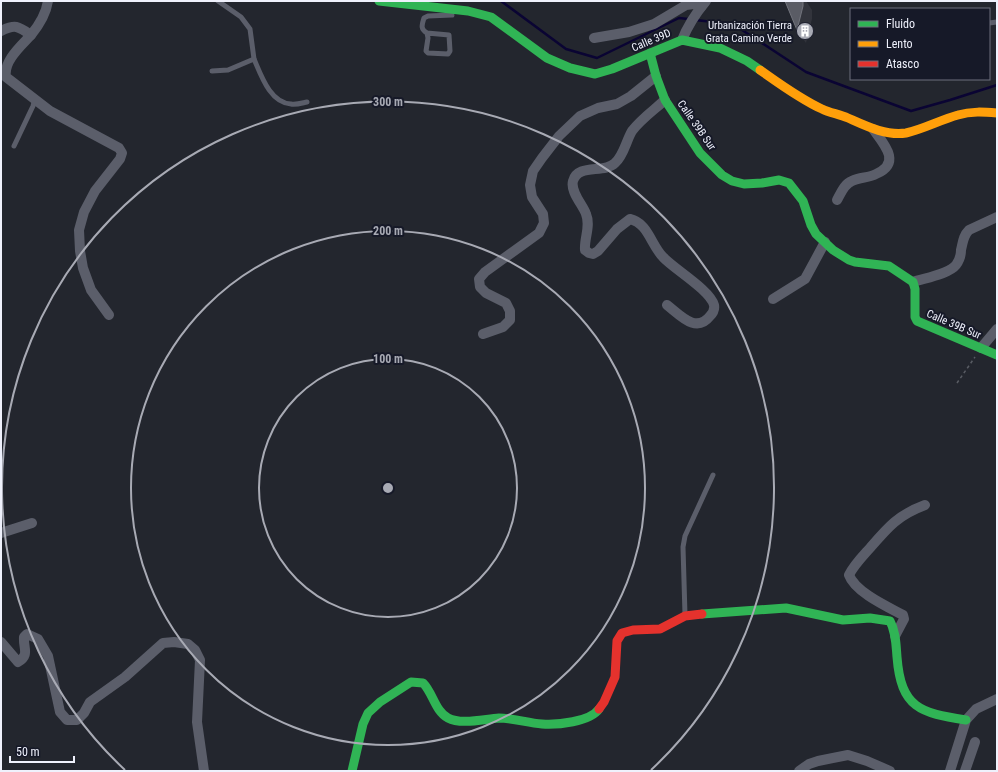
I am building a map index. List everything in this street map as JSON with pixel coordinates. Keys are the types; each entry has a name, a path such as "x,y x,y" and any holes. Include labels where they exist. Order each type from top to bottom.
{"street":[{"path":"48,1 47,9 40,24 16,52 5,71 6,77 50,111 118,148 122,153 120,159 95,191 84,212 79,230 80,251 83,268 91,290 110,315"},
{"name":"Calle 39D","path":"379,1 468,11 491,17 547,58 570,68 596,74 612,69 682,40 699,42 720,48 747,61 818,107 873,129 887,132 904,133 917,130 958,115 973,112 997,114"},
{"path":"594,38 629,32 654,24 686,5 694,4 702,7 687,27 682,40"},
{"path":"1,31 10,26 19,27 31,35"},
{"name":"Calle 39B Sur","path":"650,53 656,76 665,100 700,152 722,175 732,181 744,184 779,180 789,183 803,201 811,225 816,234 825,242 849,260 889,266 913,282 915,289 915,318 917,321 997,355"},
{"path":"483,334 503,327 510,320 510,311 506,303 486,293 480,287 479,279 485,272 539,233 544,223 543,214 532,197 530,185 533,171 558,136 580,116 598,108 617,104 632,96 656,76"},
{"path":"665,100 640,121 631,132 624,150 616,163 607,169 585,170 578,173 573,181 573,188 587,215 589,223 585,250 593,254 598,251 617,229 630,219 637,221 644,228 662,257 686,275 709,296 714,305 714,312 707,320 698,324 690,323 667,305"},
{"path":"837,200 844,187 851,181 876,175 885,169 890,160 888,150 873,129"},
{"path":"913,282 950,270 957,264 963,238 966,233 997,217"},
{"path":"773,299 805,280 825,242"},
{"path":"981,348 997,330"},
{"path":"895,636 904,619 903,614 878,602 854,584 850,575 854,565 892,523 913,510 925,505"},
{"path":"1,533 32,523"},
{"path":"352,771 363,724 368,713 380,702 411,682 423,683 431,693 437,706 446,717 456,721 501,718 542,724 580,721 596,714 604,702 615,677 617,641 622,633 633,630 660,629 685,616 786,608 843,620 870,618 890,621 893,626 895,636 900,679 904,692 909,700 915,707 933,714 966,720"},
{"path":"1,642 18,662 23,659 26,651 24,637 27,634 38,639 48,656 60,712 67,720 77,720 84,713 90,702 125,677 163,643 174,642 188,644 195,650 200,660 197,722 204,771"},
{"path":"950,771 966,720 976,709 997,699"},
{"path":"965,771 975,742"},
{"path":"799,771 809,764 818,761 848,755 890,771"}],"lane":[{"path":"218,1 241,17 250,29 254,59 269,89 276,99 284,103 292,104 307,102"},
{"path":"427,33 428,38 426,51 428,53 448,54 450,51 449,35 427,33 422,31 421,28 424,18 428,16 456,15 468,11"},
{"path":"212,71 228,70 254,59"},
{"path":"14,146 35,100"},
{"path":"685,616 685,536 713,475"}],"path":[{"path":"957,384 981,348"}],"building":[{"path":"785,1 803,1 797,30"}],"waterway":[{"path":"501,1 566,49 597,58 679,18 688,19"},
{"path":"695,20 733,24 806,72 911,111 997,85"}],"traffic: fast":[{"path":"379,1 468,11 491,17 547,58 570,68 595,74 612,69 682,40 720,48 747,61 760,70"},
{"path":"650,53 656,76 665,100 700,153 722,175 732,181 744,184 779,180 789,183 803,201 811,225 816,234 833,250 855,262 889,266 913,282 915,289 915,317 917,321 997,355"},
{"path":"702,614 786,608 843,620 870,618 890,621 895,634 899,674 908,698 925,710 936,714 966,720"},
{"path":"352,771 363,724 368,713 380,702 411,682 423,683 440,711 448,718 459,721 499,718 556,724 581,720 595,713 599,709"}],"traffic: slow":[{"path":"760,70 814,105 828,112 884,132 899,134 906,133 951,117 968,113 997,113"}],"traffic: jam":[{"path":"599,709 604,702 615,677 617,641 622,633 633,630 660,629 685,616 702,614"}],"place":[{"name":"Urbanización Tierra Grata Camino Verde","path":"805,31"}]}
